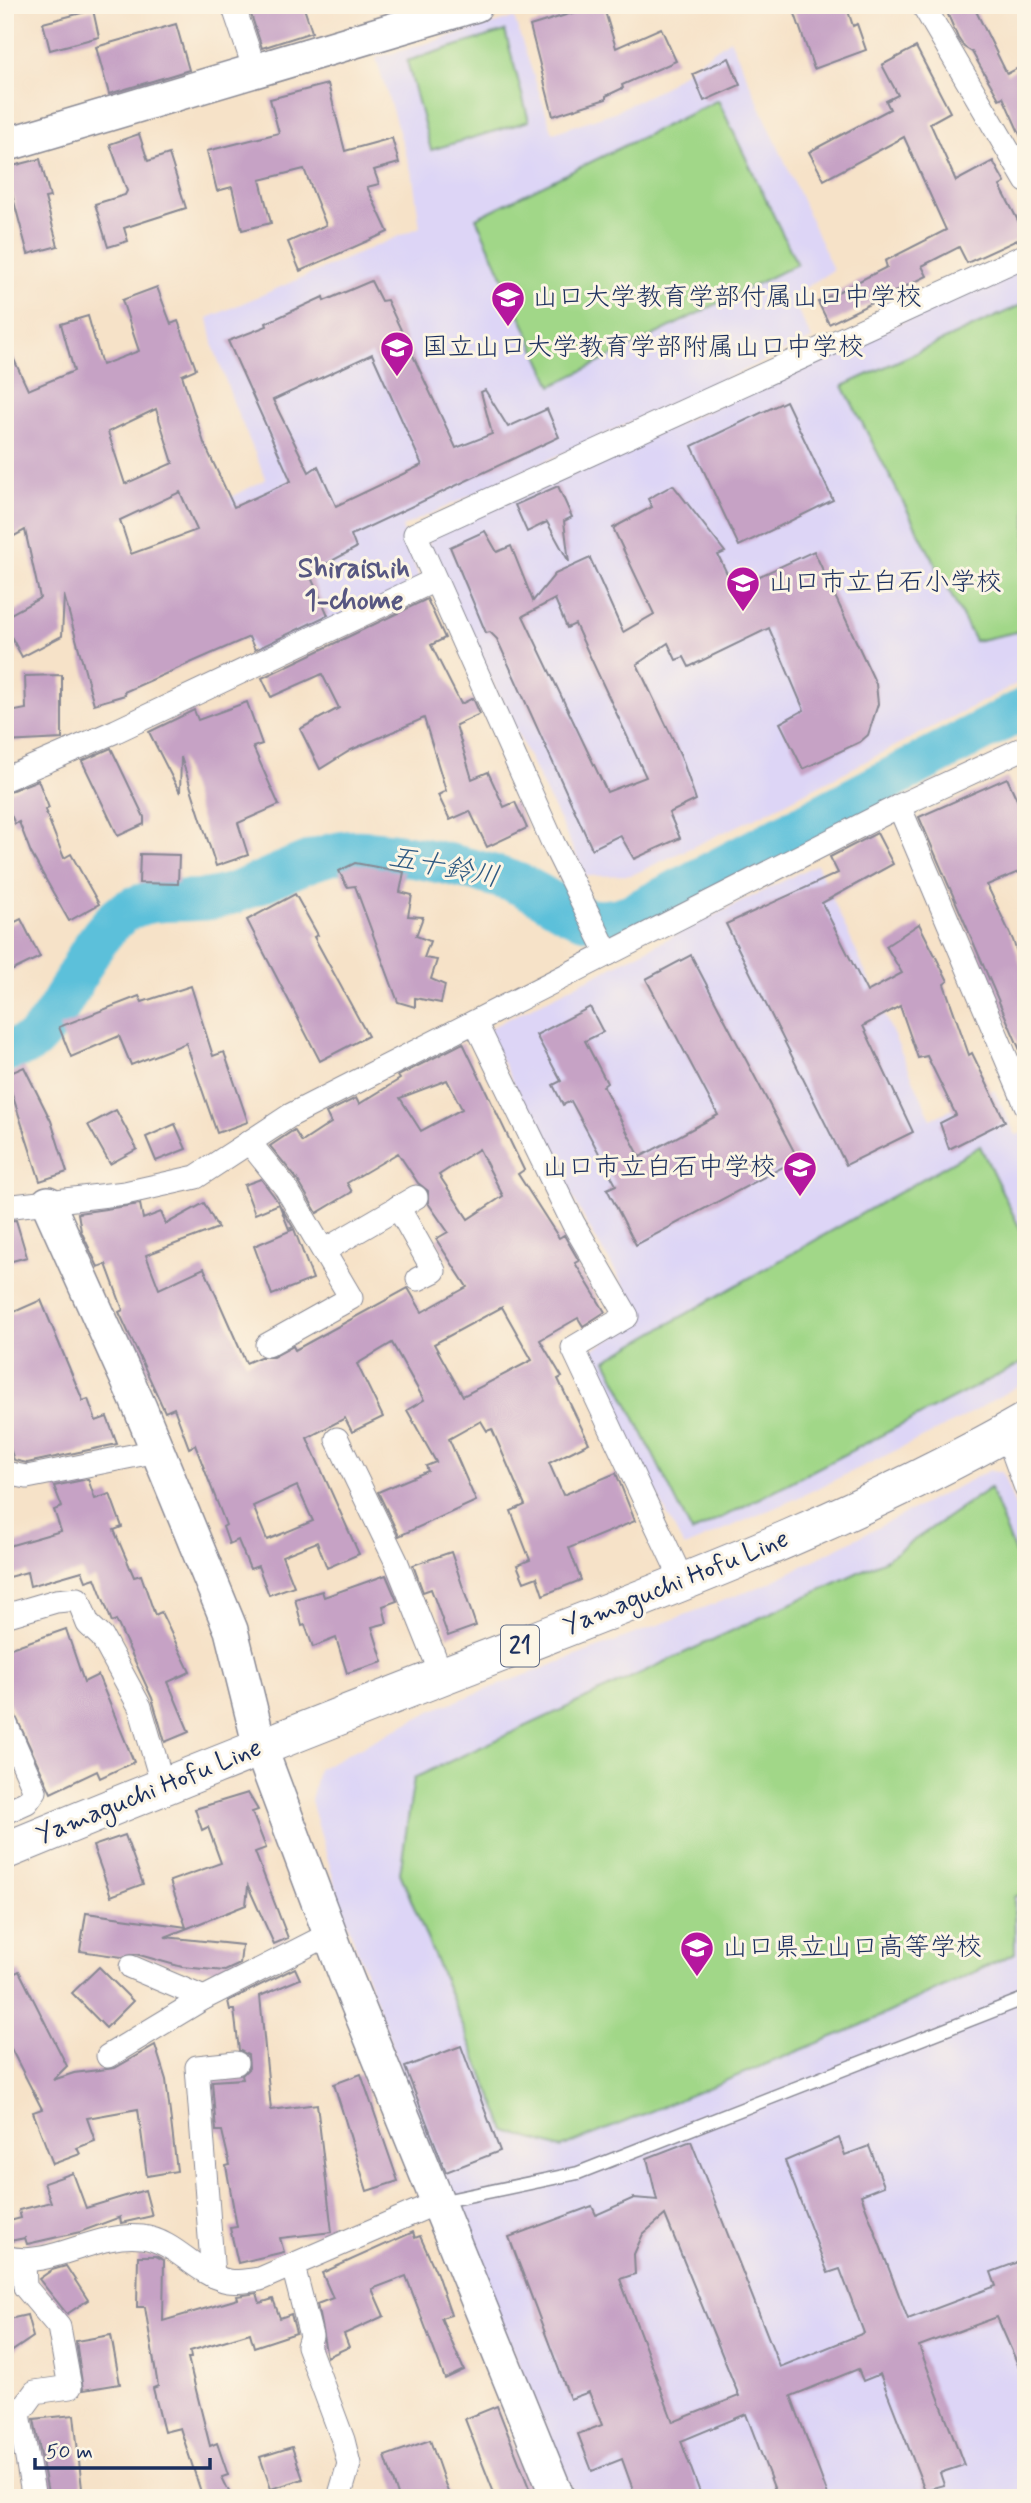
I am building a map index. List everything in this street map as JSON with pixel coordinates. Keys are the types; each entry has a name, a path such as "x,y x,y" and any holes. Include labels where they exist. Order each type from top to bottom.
{"main road":[{"name":"Yamaguchi Hofu Line","path":"5,1851 260,1746 683,1582 863,1504 1016,1427"}],"street":[{"path":"233,5 256,73"},
{"path":"5,145 256,73 476,5"},
{"path":"923,5 1026,181"},
{"path":"605,946 578,896 415,534 1026,255"},
{"path":"5,779 116,731 435,580"},
{"path":"5,1207 125,1193 196,1177 238,1153 249,1142 291,1115 475,1022 605,946 1026,747"},
{"path":"899,806 1026,1105"},
{"path":"475,1022 573,1223 627,1316 573,1348 683,1582"},
{"path":"249,1142 286,1188 351,1298 267,1345"},
{"path":"325,1250 407,1202 434,1271 418,1279"},
{"path":"48,1203 157,1451 231,1630 260,1746 330,1934 436,2203 558,2498"},
{"path":"1016,1427 1026,1488"},
{"path":"337,1439 396,1561 442,1676"},
{"path":"5,1473 27,1477 157,1451"},
{"path":"5,1616 55,1601 78,1599 88,1623 102,1637 140,1707 163,1786"},
{"path":"5,1722 35,1791 27,1802 5,1812"},
{"path":"108,2056 204,1998 330,1934"},
{"path":"131,1967 204,1998"},
{"path":"213,2276 197,2067 236,2063"},
{"path":"34,2498 19,2414 35,2392 70,2387 59,2327 25,2287 15,2260 98,2241 140,2237 163,2242 213,2276 231,2281 260,2279 436,2203"},
{"path":"293,2266 311,2336 308,2346 343,2440 349,2464 339,2498"}],"lane":[{"path":"436,2203 578,2173 1026,1998"}],"shaded area":[{"name":"山口大学教育学部付属山口中学校","path":"514,18 553,133 614,112 661,89 730,39 833,270 791,297 812,339 402,527 420,581 255,658 192,518 266,479 235,407 214,348 208,318 420,227 413,177 376,58"},
{"name":"山口市立白石小学校","path":"1026,266 1026,679 761,815 632,875 586,876 428,547 431,536"},
{"name":"山口市立白石中学校","path":"817,864 931,1119 994,1090 1016,1135 1023,1133 1026,1139 1026,1381 957,1421 795,1499 684,1547 585,1353 645,1321 588,1226 486,1030"},
{"name":"山口県立山口高等学校","path":"990,1470 1002,1472 1026,1535 1026,2498 575,2498 439,2176 341,1905 311,1801 318,1769 435,1709 767,1584"}],"green space":[{"path":"505,31 529,121 431,150 407,61"},
{"path":"718,100 797,264 552,386 476,218"},
{"path":"1023,304 1026,310 1026,630 975,641 843,386"},
{"path":"980,1146 1026,1241 1026,1361 692,1533 606,1360"},
{"path":"990,1488 1026,1582 1026,1892 1014,1897 1015,1953 862,2025 561,2148 506,2131 400,1873 414,1778 885,1560"}],"building":[{"path":"248,5 303,5 312,32 262,48"},
{"path":"580,5 603,5 616,48 661,28 676,61 622,85 623,88 606,96 606,99 553,116 530,26 582,10"},
{"path":"792,5 846,5 853,26 857,24 866,50 814,69"},
{"path":"956,5 973,5 1007,74 1020,67 1026,77 1026,148 1003,97 999,99 972,52 964,47 958,38 946,10"},
{"path":"93,10 99,37 50,50 43,23"},
{"path":"176,24 189,70 109,94 96,47"},
{"path":"916,47 950,112 930,123 956,181 993,161 1005,183 1000,186 1026,236 967,263 959,247 922,266 927,276 829,324 818,302 887,267 885,261 946,230 904,137 824,180 809,152 890,109 886,101 898,95 882,65"},
{"path":"729,58 740,85 704,101 693,74"},
{"path":"328,84 345,151 392,138 399,163 374,170 379,184 367,187 388,232 300,271 288,242 326,225 304,169 260,180 271,223 242,230 232,187 217,191 207,151 279,133 270,99"},
{"path":"139,134 148,161 169,154 186,208 124,228 128,241 108,247 95,204 125,195 127,191 110,144"},
{"path":"40,159 50,197 45,198 58,246 28,254 5,168"},
{"path":"371,281 381,301 387,300 456,448 492,434 481,392 485,390 508,427 547,409 559,437 351,535 356,548 309,573 328,615 255,650 249,637 124,692 125,695 94,704 64,595 62,636 22,657 5,625 5,617 40,598 25,530 5,541 5,340 28,390 74,371 61,324 88,316 102,365 139,351 122,300 157,287 171,324 178,321 196,369 182,375 204,443 234,507 291,481 228,341 267,326 266,323 323,297 324,301","holes":["372,354 422,465 336,506 318,466 309,472 273,400","156,409 173,463 125,484 108,432","180,492 197,530 131,554 120,520"]},
{"path":"786,401 833,500 739,546 692,446"},
{"path":"673,485 725,552 718,555 734,588 814,551 876,684 878,704 868,735 860,742 803,769 780,723 804,710 769,628 689,667 684,657 676,660 668,643 637,664 681,756 696,800 669,813 680,838 634,859 620,835 592,849 497,639 490,632 486,633 450,547 485,531 497,552 511,546 533,601 555,574 590,558 623,632 654,614 613,528 652,507 648,499","holes":["555,599 567,628 575,624 646,777 607,792 523,616"]},
{"path":"558,486 572,517 564,521 569,562 547,522 527,532 515,505"},
{"path":"427,599 445,638 431,645 461,704 473,698 480,714 456,725 472,779 488,772 504,807 515,802 527,828 487,847 470,811 450,820 438,795 446,791 424,718 351,750 320,769 300,729 339,708 322,674 271,697 262,678"},
{"path":"62,675 62,739 5,742 5,713 26,709 25,676"},
{"path":"247,702 262,744 253,747 279,805 238,823 248,855 216,866 181,757 180,793 149,732 194,710 198,720"},
{"path":"111,748 144,817 144,824 118,836 82,761"},
{"path":"1007,778 1026,819 1026,869 987,885 1013,940 1026,981 1026,1064 919,817"},
{"path":"38,780 49,808 45,810 64,858 71,854 99,904 69,921 31,853 19,822 15,824 5,802 5,793"},
{"path":"877,833 893,864 822,903 867,992 902,973 886,946 919,924 948,981 944,984 969,1055 972,1053 1005,1121 949,1149 940,1123 956,1115 927,1056 918,1058 900,1006 863,1026 913,1132 846,1165 726,924 838,873 830,857"},
{"path":"140,854 179,855 178,884 139,883"},
{"path":"355,863 404,872 400,892 412,895 408,916 423,917 416,936 430,941 424,958 437,960 431,979 445,985 441,1003 415,998 415,1007 398,1002 355,886 347,887 339,871"},
{"path":"295,894 318,935 314,937 368,1036 320,1061 247,920"},
{"path":"21,919 40,957 5,974 5,927"},
{"path":"691,955 798,1159 636,1245 607,1189 616,1185 571,1101 563,1105 553,1085 561,1081 536,1035 590,1007 603,1032 585,1041 607,1083 603,1086 640,1157 718,1115 646,979"},
{"path":"191,986 213,1056 224,1052 248,1122 217,1133 186,1043 131,1065 119,1036 71,1057 59,1027 139,996 142,1002"},
{"path":"463,1043 524,1170 518,1174 559,1238 564,1235 579,1261 575,1263 605,1312 583,1326 578,1318 540,1340 562,1377 558,1379 589,1443 549,1463 563,1495 616,1473 635,1521 569,1548 581,1580 543,1595 537,1577 524,1582 517,1565 530,1560 511,1511 525,1505 492,1429 487,1431 481,1421 449,1439 476,1501 399,1536 378,1492 428,1471 426,1466 436,1462 407,1410 424,1400 392,1343 357,1364 383,1417 352,1432 345,1418 307,1438 359,1554 327,1568 317,1542 282,1556 294,1586 269,1595 258,1566 250,1569 238,1540 229,1544 223,1527 226,1525 195,1445 189,1448 174,1408 165,1412 119,1312 123,1310 106,1264 98,1267 81,1231 78,1213 140,1204 143,1219 161,1212 166,1224 204,1203 218,1228 146,1255 159,1289 204,1268 246,1363 260,1357 273,1357 293,1346 295,1350 408,1288 422,1312 467,1287 436,1239 448,1232 428,1203 428,1191 418,1183 398,1153 347,1183 352,1192 317,1213 297,1179 270,1146 294,1130 302,1142 331,1123 326,1113 356,1098 359,1104 400,1079 398,1076","holes":["447,1080 462,1109 421,1131 400,1098","479,1149 503,1196 468,1219 439,1175","502,1307 532,1360 463,1396 434,1344","297,1486 313,1521 267,1540 253,1506"]},
{"path":"24,1067 51,1121 67,1172 40,1181 6,1075"},
{"path":"116,1110 137,1149 110,1164 88,1125"},
{"path":"175,1124 186,1149 156,1161 146,1137"},
{"path":"261,1179 279,1204 255,1214 244,1185"},
{"path":"279,1204 293,1227 289,1229"},
{"path":"16,1220 27,1257 5,1263 5,1221"},
{"path":"294,1229 313,1279 272,1295 254,1246"},
{"path":"41,1300 83,1401 88,1399 96,1421 107,1417 117,1444 27,1463 14,1460 5,1433 5,1316"},
{"path":"88,1479 95,1499 110,1494 122,1527 114,1530 134,1577 141,1575 155,1615 161,1612 190,1672 168,1682 189,1732 165,1742 152,1698 116,1620 112,1622 95,1578 86,1581 82,1571 30,1586 27,1572 5,1578 5,1547 61,1531 54,1510 62,1507 54,1486"},
{"path":"451,1552 476,1626 448,1636 431,1589 423,1592 413,1565"},
{"path":"386,1575 397,1601 383,1606 387,1623 372,1627 383,1662 347,1673 336,1638 313,1647 305,1625 302,1626 295,1599 322,1591 324,1597"},
{"path":"66,1629 84,1682 98,1675 134,1762 100,1778 97,1771 51,1793 5,1693 5,1650"},
{"path":"248,1793 258,1810 252,1812 266,1848 255,1852 288,1938 274,1944 248,1886 246,1905 165,1937 242,1945 240,1964 225,1971 182,1967 136,1954 122,1957 80,1951 86,1913 186,1927 170,1881 221,1863 208,1827 202,1830 195,1809"},
{"path":"125,1835 143,1884 111,1896 93,1846"},
{"path":"99,1967 133,2001 106,2028 72,1993"},
{"path":"295,1968 300,1979 260,1996 271,2110 317,2104 332,2232 280,2238 284,2252 238,2263 230,2228 237,2227 226,2166 230,2165 222,2131 216,2131 212,2081 243,2079 242,2075 249,2068 248,2055 239,2050 234,2010 230,2010 228,2001"},
{"path":"19,1971 67,2066 53,2080 74,2073 115,2068 155,2045 166,2080 177,2171 147,2176 138,2109 87,2118 95,2141 77,2148 80,2154 53,2164 33,2112 42,2109 5,2037 5,1978"},
{"path":"461,2046 500,2151 446,2172 405,2067"},
{"path":"361,2074 398,2181 367,2191 334,2084"},
{"path":"839,2138 845,2155 869,2146 884,2186 861,2195 908,2319 996,2286 991,2272 1026,2259 1026,2383 997,2317 919,2346 964,2465 940,2473 944,2485 925,2490 880,2374 863,2381 858,2369 791,2396 829,2498 778,2498 746,2414 681,2441 702,2498 636,2498 622,2459 592,2471 578,2434 602,2425 589,2392 570,2399 509,2237 592,2206 596,2215 634,2198 657,2200 647,2158 691,2141 780,2367 864,2333 840,2269 828,2273 785,2161","holes":["665,2215 739,2396 673,2422 620,2279 635,2274 634,2254 643,2234"]},
{"path":"73,2173 86,2208 145,2190 152,2216 121,2223 120,2217 80,2232 27,2244 25,2238 10,2241 6,2222 21,2218 19,2210 51,2202 44,2183"},
{"path":"413,2232 415,2238 420,2236 437,2274 451,2315 441,2318 464,2370 445,2379 406,2276 372,2289 384,2316 344,2334 349,2347 327,2357 317,2304 333,2298 322,2273"},
{"path":"138,2256 156,2256 164,2260 163,2321 238,2299 237,2296 257,2293 260,2303 273,2299 280,2318 291,2314 296,2333 254,2347 250,2333 190,2351 191,2358 188,2358 210,2446 217,2443 228,2475 222,2477 232,2498 203,2498 180,2428 164,2432 153,2388 158,2386 145,2307 137,2307"},
{"path":"66,2266 88,2300 67,2314 39,2279 52,2270"},
{"path":"27,2315 33,2337 5,2356 5,2320"},
{"path":"111,2335 120,2384 83,2390 76,2341"},
{"path":"497,2406 533,2498 496,2498 465,2419"},
{"path":"74,2415 83,2498 49,2498 34,2419"},
{"path":"430,2440 450,2498 399,2498 385,2456"},
{"path":"292,2447 303,2479 271,2489 260,2457"}],"waterway":[{"name":"五十鈴川","path":"5,1051 34,1040 58,1010 96,942 122,914 142,904 210,899 228,895 314,859 350,851 366,851 431,860 495,876 528,888 568,912 596,920 613,919 632,914 1026,708"}],"place":[{"name":"山口大学教育学部付属山口中学校","path":"508,328"},
{"name":"国立山口大学教育学部附属山口中学校","path":"397,378"},
{"name":"山口市立白石小学校","path":"743,613"},
{"name":"山口市立白石中学校","path":"800,1198"},
{"name":"山口県立山口高等学校","path":"697,1978"}],"district":[{"name":"Shiraishih 1-chome","path":"354,585"}]}
